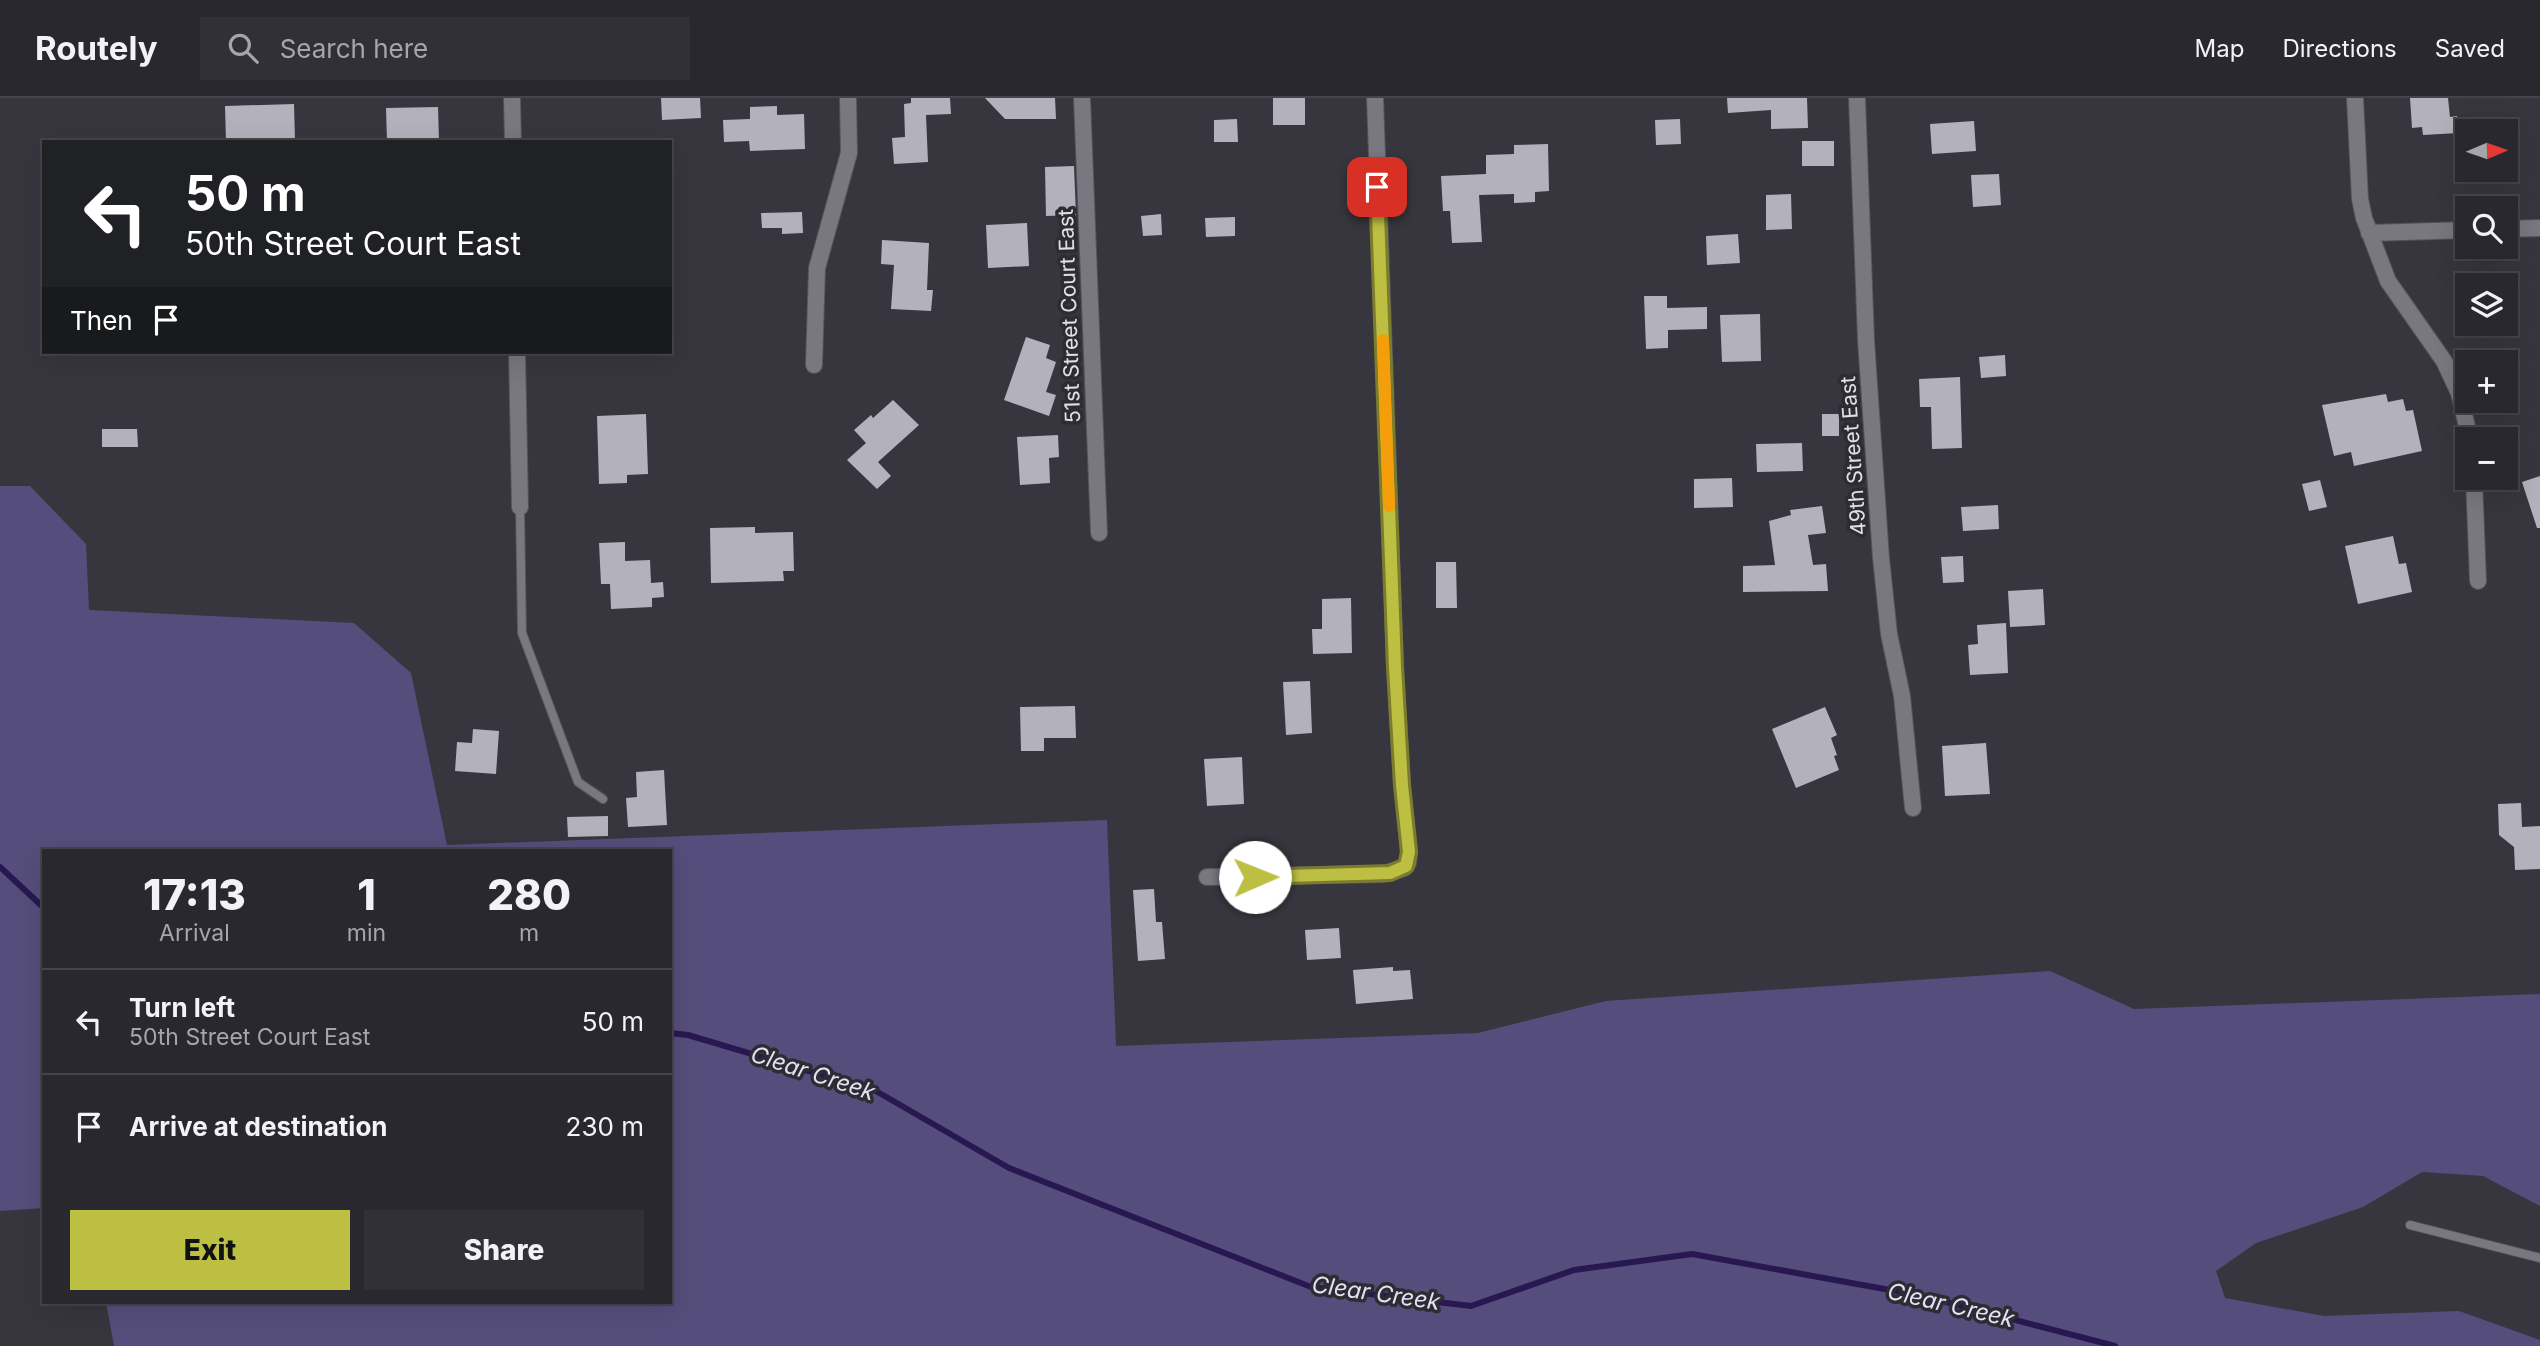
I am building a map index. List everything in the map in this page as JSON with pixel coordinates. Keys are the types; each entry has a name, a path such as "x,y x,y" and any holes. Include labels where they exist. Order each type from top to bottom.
{"street":[{"path":"512,98 513,140"},
{"path":"814,366 817,268 849,153 848,98"},
{"name":"51st Street Court East","path":"1082,98 1099,533"},
{"path":"1207,877 1383,874 1401,870 1409,860 1395,667 1375,98"},
{"name":"49th Street East","path":"1857,98 1866,340 1881,558 1888,634 1902,696 1913,808"},
{"path":"2355,98 2360,199 2370,233 2388,281 2444,361 2465,412 2468,427"},
{"path":"2518,229 2540,228"},
{"path":"2370,233 2455,230"},
{"path":"517,354 520,507"},
{"path":"2474,490 2478,581"}],"lane":[{"path":"520,507 522,633 578,782 603,799"},
{"path":"2410,1226 2540,1258"}],"shaded area":[{"path":"0,486 30,486 86,544 89,610 354,623 411,673 447,845 1107,820 1116,1046 1478,1033 1606,1001 2050,971 2134,1009 2540,994 2540,1206 2483,1176 2422,1172 2363,1207 2256,1243 2216,1271 2225,1298 2324,1316 2459,1311 2540,1340 2540,1346 114,1346 106,1304 672,1304 672,849 42,849 42,1208 0,1211"}],"building":[{"path":"661,98 700,98 701,118 662,120"},
{"path":"911,98 950,98 951,114 926,115 928,162 894,164 892,138 905,137 904,104 911,103"},
{"path":"985,98 1055,98 1056,119 1005,119"},
{"path":"1273,98 1305,98 1305,125 1273,125"},
{"path":"1727,98 1807,98 1808,128 1771,129 1771,110 1728,113"},
{"path":"2410,98 2448,98 2450,117 2457,116 2455,133 2423,135 2422,127 2412,128"},
{"path":"294,104 295,140 226,140 225,106"},
{"path":"777,106 777,115 804,114 805,149 750,151 749,141 724,142 723,120 750,119 750,107"},
{"path":"438,107 439,140 387,140 386,108"},
{"path":"1237,119 1238,142 1214,142 1214,120"},
{"path":"1680,119 1681,144 1656,145 1655,120"},
{"path":"1974,121 1976,151 1932,154 1930,124"},
{"path":"1802,141 1834,141 1834,166 1802,166"},
{"path":"1548,144 1549,191 1535,192 1535,202 1514,203 1514,194 1479,195 1482,242 1452,243 1450,211 1443,211 1441,176 1486,174 1486,155 1514,154 1514,145"},
{"path":"1074,166 1076,215 1046,216 1045,167"},
{"path":"1999,174 2001,205 1973,207 1971,175"},
{"path":"1791,194 1792,229 1766,230 1766,195"},
{"path":"802,212 803,233 782,234 782,228 762,228 761,213"},
{"path":"1161,214 1162,235 1143,236 1141,216"},
{"path":"1235,217 1235,236 1206,237 1205,218"},
{"path":"1027,223 1029,266 988,268 986,225"},
{"path":"1738,234 1740,263 1707,265 1706,236"},
{"path":"882,240 929,243 927,290 933,290 931,311 891,309 894,265 881,264"},
{"path":"1644,296 1667,296 1667,308 1707,307 1707,329 1668,330 1668,348 1646,349"},
{"path":"1760,314 1761,361 1722,362 1720,315"},
{"path":"1026,337 1050,345 1046,358 1056,362 1046,392 1056,395 1049,416 1004,400"},
{"path":"2005,355 2006,376 1981,378 1979,357"},
{"path":"1960,377 1962,448 1932,449 1931,407 1920,407 1919,379"},
{"path":"2386,394 2388,402 2403,399 2406,411 2413,410 2422,451 2354,466 2351,452 2334,456 2322,405"},
{"path":"893,400 919,425 878,462 891,476 877,489 847,460 866,443 854,430"},
{"path":"646,414 648,474 627,475 627,483 599,484 597,416"},
{"path":"1822,414 1839,414 1839,436 1822,436"},
{"path":"102,429 137,429 138,447 102,447"},
{"path":"1058,435 1059,457 1049,458 1050,483 1020,485 1017,437"},
{"path":"1802,443 1803,471 1757,472 1756,444"},
{"path":"2540,476 2540,528 2537,528 2522,482"},
{"path":"1732,478 1733,507 1694,508 1694,479"},
{"path":"2320,480 2327,507 2309,511 2302,484"},
{"path":"1998,505 1999,529 1963,531 1961,507"},
{"path":"1822,506 1826,533 1808,535 1813,565 1826,564 1828,591 1743,592 1743,566 1775,565 1769,521 1791,515 1790,510"},
{"path":"755,527 755,533 793,532 794,571 783,571 784,581 711,583 710,528"},
{"path":"2393,536 2399,564 2406,563 2412,592 2358,604 2345,546"},
{"path":"625,542 625,561 650,560 651,583 663,582 664,597 652,598 652,607 611,609 610,584 601,584 599,543"},
{"path":"1963,556 1964,582 1943,583 1941,557"},
{"path":"1436,562 1456,562 1457,608 1436,608"},
{"path":"2043,589 2045,625 2010,627 2008,591"},
{"path":"1351,598 1352,653 1313,654 1312,629 1322,629 1322,599"},
{"path":"2006,623 2008,673 1970,675 1968,645 1978,644 1977,625"},
{"path":"1310,681 1312,733 1286,735 1283,682"},
{"path":"1075,706 1076,738 1044,738 1044,751 1021,751 1020,707"},
{"path":"1825,707 1837,735 1831,738 1839,770 1796,788 1772,729"},
{"path":"473,729 499,731 496,774 455,771 457,742 472,743"},
{"path":"1986,743 1990,794 1945,796 1942,746"},
{"path":"1242,757 1244,804 1207,806 1204,759"},
{"path":"664,770 667,825 628,827 626,798 637,797 636,772"},
{"path":"2521,803 2522,827 2540,826 2540,869 2515,870 2514,847 2499,835 2498,804"},
{"path":"608,816 608,836 568,837 567,817"},
{"path":"1154,889 1156,922 1162,922 1165,959 1138,961 1133,890"},
{"path":"1339,928 1341,958 1307,960 1305,930"},
{"path":"1393,967 1393,971 1410,970 1413,999 1356,1004 1353,970"}],"waterway":[{"name":"Clear Creek","path":"0,867 42,906"},
{"name":"Clear Creek","path":"672,1033 688,1035 876,1091 1009,1168 1311,1287 1471,1306 1574,1270 1692,1254 1923,1296 2115,1346"}],"slow traffic":[{"path":"1383,340 1389,506"}],"route":[{"path":"1255,877 1390,873 1404,868 1409,860 1395,667 1377,187"}]}
